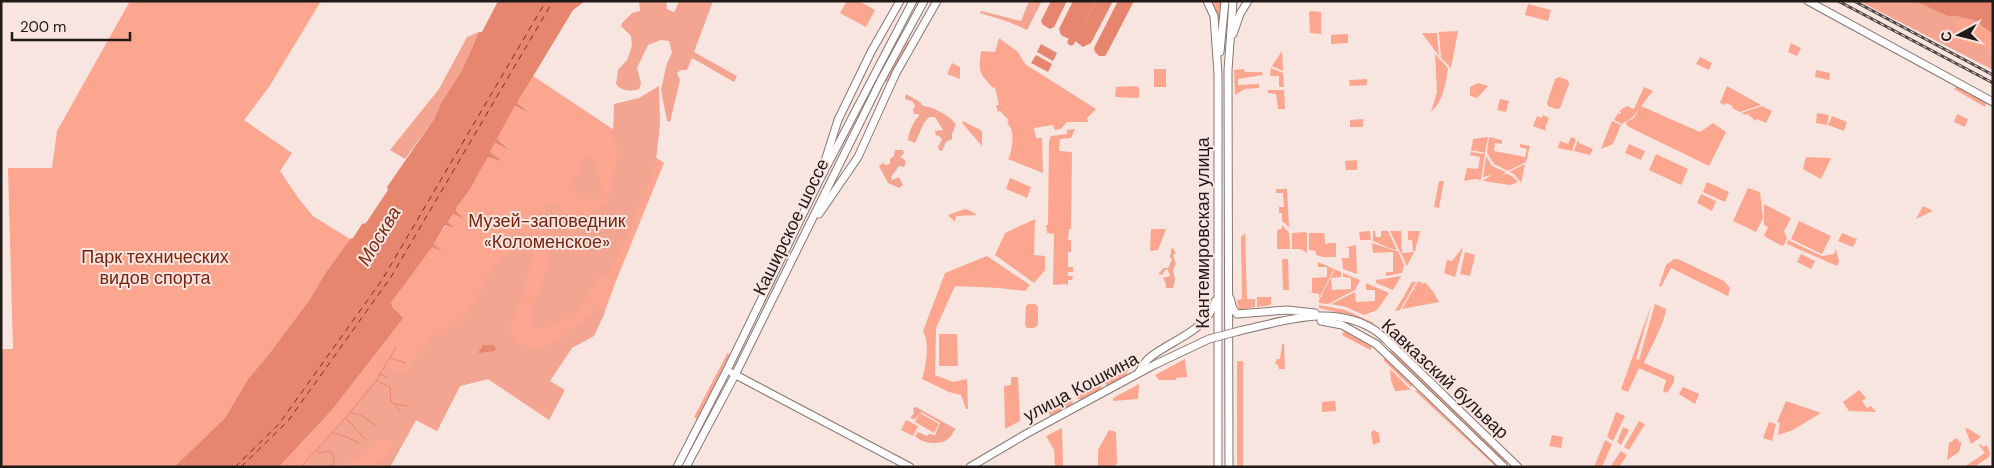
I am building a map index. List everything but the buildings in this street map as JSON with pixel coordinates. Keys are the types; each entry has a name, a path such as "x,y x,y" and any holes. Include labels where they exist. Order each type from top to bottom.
{"main road":[{"path":"819,181 838,120 871,52 900,1"},
{"name":"Каширское шоссе","path":"677,467 727,370 819,181 913,1"},
{"name":"Каширское шоссе","path":"686,467 735,374 880,82 924,1"},
{"path":"807,230 849,171 861,150 896,73 937,1"},
{"name":"Кантемировская улица","path":"1207,1 1214,22 1218,74 1218,467"},
{"path":"1218,74 1225,1"},
{"path":"1228,53 1233,1"},
{"path":"1228,53 1237,20 1248,1"},
{"path":"1808,1 1993,102"},
{"name":"Кантемировская улица","path":"1228,53 1228,467"},
{"path":"1227,278 1233,309 1238,314 1292,310 1327,316"},
{"path":"1137,374 1147,360 1193,330 1208,316 1214,305 1217,291"},
{"name":"Кавказский бульвар","path":"1239,331 1304,317 1327,316 1346,319 1375,331 1518,467"},
{"name":"Кавказский бульвар","path":"1288,320 1327,321 1348,328 1370,339 1504,467"},
{"name":"улица Кошкина","path":"970,467 1026,434 1178,352 1208,339 1239,331"},
{"path":"727,370 910,467"}],"green space":[{"name":"Парк технических видов спорта","path":"130,1 321,1 269,87 244,120 292,153 280,171 313,216 350,239 324,275 310,299 248,379 225,418 174,467 1,467 1,349 13,349 8,168 52,168 57,131"},
{"path":"847,1 859,1 875,10 866,27 840,13"},
{"path":"1210,1 1222,1 1218,32"},
{"path":"1870,1 1993,1 1993,67"},
{"path":"1528,4 1551,10 1548,21 1525,15"},
{"path":"1310,11 1321,12 1321,34 1310,33"},
{"path":"1458,31 1451,68 1441,58 1439,32"},
{"path":"1422,33 1437,33 1439,56 1424,36"},
{"path":"1348,34 1348,43 1331,44 1331,35"},
{"path":"999,38 1018,52 1025,64 1096,109 1087,118 1088,122 1067,122 1061,129 1055,130 1053,125 1034,128 1036,138 1042,138 1043,173 1008,159 1011,153 1012,140 1012,132 1007,122 1009,120 1000,111 998,112 996,105 999,105 995,87 993,88 985,79 980,68 981,51 995,52"},
{"path":"907,42 912,43 889,81 885,82"},
{"path":"1791,43 1801,48 1797,56 1788,52"},
{"path":"1282,51 1283,71 1272,66"},
{"path":"1435,54 1448,68 1441,98 1431,112 1437,92"},
{"path":"1700,57 1712,63 1709,70 1696,64"},
{"path":"952,63 960,67 960,79 947,74"},
{"path":"1271,68 1283,73 1284,87 1279,87 1279,76 1270,76"},
{"path":"1154,69 1166,69 1166,87 1154,87"},
{"path":"1244,69 1245,72 1262,72 1263,75 1238,79 1238,85 1259,84 1259,88 1245,89 1235,95 1234,70"},
{"path":"1816,70 1830,73 1829,80 1815,77"},
{"name":"Музей-заповедник «Коломенское»","path":"533,76 664,163 602,319 511,394 488,379 460,386 437,431 416,420 390,467 279,467 332,410 402,320 403,317 393,308 391,303 432,246 443,252 434,244 446,225 455,228 448,222 453,214 465,219 456,211 456,208 469,191 488,157 501,160 490,152 495,143 509,148 497,139 515,106 530,111 517,103"},
{"path":"1559,77 1568,80 1569,84 1560,108 1556,109 1548,106 1547,103 1555,79"},
{"path":"1367,79 1367,85 1350,86 1349,80"},
{"path":"1478,83 1488,86 1477,98 1470,96 1470,87"},
{"path":"1137,86 1139,88 1139,97 1137,98 1115,97 1116,87"},
{"path":"1727,86 1761,105 1740,112 1732,108 1733,106 1720,103"},
{"path":"1957,86 1986,103 1985,107 1954,89"},
{"path":"1644,87 1653,91 1641,106 1700,132 1713,123 1726,132 1709,166 1627,126 1626,122 1634,118 1639,108 1633,117 1622,124 1614,120 1618,113 1620,114 1621,112 1619,111 1627,106 1634,109"},
{"path":"1268,90 1284,90 1285,109 1278,109 1276,94 1268,93"},
{"path":"1500,99 1509,101 1506,112 1497,110"},
{"path":"1762,106 1772,111 1766,123 1757,119 1756,121 1747,114 1741,113"},
{"path":"1817,113 1829,115 1827,125 1816,123"},
{"path":"1957,114 1968,119 1965,127 1954,122"},
{"path":"1543,115 1549,118 1545,128 1546,131 1533,126 1537,116 1542,118"},
{"path":"1832,116 1847,122 1844,131 1828,125"},
{"path":"1363,119 1363,127 1350,127 1350,120"},
{"path":"963,121 982,131 982,146 962,123"},
{"path":"1612,121 1621,125 1613,144 1601,149"},
{"path":"1075,129 1071,138 1060,139 1059,151 1072,152 1071,229 1069,229 1068,240 1071,240 1071,252 1068,252 1068,267 1073,267 1073,272 1068,272 1068,276 1073,276 1072,280 1068,280 1068,287 1067,284 1053,285 1054,234 1047,233 1046,225 1048,225 1049,141 1051,136 1067,134 1067,130"},
{"path":"1488,137 1485,153 1476,151 1476,149 1471,151 1473,139"},
{"path":"1489,137 1502,140 1502,144 1495,143 1494,151 1525,157 1527,149 1520,147 1520,144 1530,146 1526,162 1508,171 1494,164 1487,153"},
{"path":"1571,137 1576,139 1572,151 1558,148 1560,141 1568,144"},
{"path":"1578,140 1579,143 1593,149 1590,155 1574,151"},
{"path":"1629,144 1645,151 1641,160 1625,153"},
{"path":"1471,152 1485,154 1481,180 1464,181 1467,168 1478,169 1480,157 1470,155"},
{"path":"1656,154 1688,169 1681,185 1649,170"},
{"path":"1486,156 1492,166 1506,172 1503,174 1510,175 1518,182 1510,185 1483,181 1491,175 1483,177"},
{"path":"1806,157 1831,158 1821,179 1803,169"},
{"path":"1357,160 1357,170 1346,170 1345,161"},
{"path":"1525,164 1521,183 1514,174 1509,172"},
{"path":"1010,178 1031,187 1027,198 1006,189"},
{"path":"1439,181 1444,181 1439,208 1434,207"},
{"path":"1707,182 1729,192 1725,202 1703,192"},
{"path":"1748,188 1760,192 1763,218 1756,232 1733,221"},
{"path":"1276,189 1287,189 1289,227 1282,221 1282,213 1279,213 1279,207 1284,207 1283,193 1276,193"},
{"path":"1701,194 1716,201 1712,211 1697,203"},
{"path":"1764,204 1791,218 1784,231 1787,239 1782,246 1764,236 1768,227 1764,225"},
{"path":"1923,206 1933,211 1916,219"},
{"path":"965,209 977,215 956,216 955,222 948,215"},
{"path":"1035,219 1034,255 1045,256 1045,270 1034,283 995,255 1005,233"},
{"path":"1799,221 1831,236 1822,254 1791,239"},
{"path":"1282,225 1289,233 1290,249 1277,249 1277,230 1282,229"},
{"path":"1151,229 1166,229 1158,250 1150,251"},
{"path":"1370,231 1371,240 1360,240 1359,232"},
{"path":"1373,231 1375,231 1376,237 1381,237 1381,231 1388,231 1397,250 1373,241"},
{"path":"1390,231 1401,231 1402,253 1414,252 1407,266"},
{"path":"1408,231 1420,231 1415,251 1413,251 1412,240 1408,240"},
{"path":"1245,233 1247,299 1255,299 1255,307 1239,310 1237,300 1242,299 1241,237"},
{"path":"1292,233 1307,233 1307,253 1301,249 1292,249"},
{"path":"1309,233 1324,233 1327,245 1328,243 1336,243 1336,257 1323,257 1316,255 1316,251 1309,250"},
{"path":"1842,233 1857,239 1853,247 1838,241"},
{"path":"1788,240 1822,256 1834,254 1836,249 1839,262 1837,266 1787,244"},
{"path":"1372,243 1398,251 1404,265 1402,273 1386,276 1386,272 1393,272 1393,252 1373,253"},
{"path":"1356,245 1357,274 1343,269 1342,258 1349,258 1349,248 1344,248"},
{"path":"1463,247 1455,277 1444,273 1447,260 1452,261"},
{"path":"1465,252 1475,255 1470,276 1460,274"},
{"path":"1801,254 1815,261 1811,269 1797,262"},
{"path":"987,256 1030,285 1025,291 955,286 936,328 935,375 953,382 967,379 968,409 966,409 961,395 949,392 922,379 927,348 923,331 945,273"},
{"path":"1282,259 1288,259 1289,290 1283,290"},
{"path":"1674,259 1678,259 1724,281 1730,288 1728,296 1671,268 1661,287 1659,286 1666,265"},
{"path":"1318,262 1334,269 1319,298 1319,294 1308,292 1312,292 1312,278 1327,277 1327,267 1318,267"},
{"path":"1335,269 1341,272 1341,277 1331,278 1332,290 1351,289 1351,278 1343,277 1343,273 1360,280 1355,290 1328,304 1319,303 1319,300"},
{"path":"1401,276 1393,290 1376,283 1376,280"},
{"path":"1418,281 1424,284 1425,282 1439,302 1402,309 1413,290 1415,290 1414,288"},
{"path":"1412,282 1416,282 1400,310 1395,311"},
{"path":"1366,283 1389,293 1377,310 1364,315 1346,307 1331,304 1355,292 1356,302 1375,301 1375,290 1366,290"},
{"path":"1257,297 1271,297 1271,305 1257,307"},
{"path":"1652,303 1636,359 1639,360 1655,304 1666,309 1660,328 1644,363 1674,376 1674,382 1667,393 1663,391 1666,380 1639,368 1628,392 1621,389"},
{"path":"1028,304 1035,304 1038,307 1038,325 1034,328 1027,328 1025,325 1026,306"},
{"path":"1319,305 1345,310 1374,323 1371,325 1348,315 1319,308"},
{"path":"1344,331 1372,347 1370,350 1342,335"},
{"path":"939,334 957,334 958,366 939,366"},
{"path":"1284,343 1285,369 1279,369 1278,365 1275,364 1277,359 1280,359"},
{"path":"1391,350 1506,463 1504,464 1389,352"},
{"path":"728,352 729,356 697,419 694,417"},
{"path":"1384,356 1413,385 1411,387 1384,361"},
{"path":"1185,359 1187,377 1176,378 1176,380 1159,380 1155,375"},
{"path":"1237,361 1243,361 1243,467 1237,467"},
{"path":"1129,369 1125,377 1108,386 1105,384 1105,382"},
{"path":"1390,369 1409,390 1395,391 1391,381"},
{"path":"1011,377 1018,377 1020,421 1005,429 1004,386 1011,385"},
{"path":"1102,382 1101,389 1082,400 1078,399 1077,395"},
{"path":"1139,384 1138,399 1113,401 1113,398"},
{"path":"1683,387 1699,394 1695,404 1679,394"},
{"path":"1417,390 1498,467 1415,391"},
{"path":"1859,390 1866,398 1862,401 1867,408 1871,406 1876,412 1849,411 1843,402"},
{"path":"1071,398 1073,402 1071,405 1050,416 1048,410"},
{"path":"1335,401 1336,411 1322,412 1322,402"},
{"path":"1786,401 1821,413 1793,430 1778,435 1780,423 1777,422"},
{"path":"1616,412 1625,416 1613,441 1607,437"},
{"path":"920,413 939,424 934,433 915,422"},
{"path":"906,420 918,426 913,436 901,430"},
{"path":"1639,421 1645,424 1629,450 1624,447"},
{"path":"1769,422 1776,424 1772,441 1763,438"},
{"path":"1623,427 1629,430 1621,445 1617,442"},
{"path":"1062,428 1063,467 1055,467 1054,450 1046,436"},
{"path":"1965,428 1969,429 1981,437 1971,444"},
{"path":"1109,430 1116,432 1117,464 1113,467 1098,467 1098,450"},
{"path":"1374,430 1379,433 1380,442 1373,445 1371,432"},
{"path":"1552,435 1563,437 1561,448 1549,446"},
{"path":"1957,438 1960,443 1962,441 1959,452 1947,460 1949,443"},
{"path":"1605,440 1612,444 1602,467 1594,467"},
{"path":"1981,444 1983,447 1987,445 1990,453 1989,457 1974,467 1964,467 1985,453 1979,445"},
{"path":"1621,451 1627,455 1619,467 1610,467"}],"shaded area":[{"path":"639,1 666,1 667,9 673,12 679,1 713,1 694,52 737,76 734,82 692,58 687,70 681,70 677,73 680,80 670,122 667,121 661,90 667,63 672,53 669,41 661,40 648,45 637,68 641,83 639,89 626,90 616,84 618,70 627,60 632,46 631,36 621,26 632,13 640,11"},
{"path":"1029,1 1042,1 1027,30 980,13 981,11 1021,21"},
{"path":"1859,1 1925,1 1965,14 1965,20 1956,20 1958,28 1955,35 1958,42 1984,47 1988,50 1991,54 1993,70"},
{"path":"479,32 462,70 441,103 434,119 405,159 390,150 439,89 467,37"},
{"path":"659,86 660,124 655,170 611,270 598,279 579,310 548,327 533,329 529,326 531,310 542,285 552,241 544,205 551,201 554,202 574,220 587,215 607,202 618,154 613,135 614,104 639,98"},
{"path":"906,94 920,102 923,106 941,112 956,124 952,139 946,142 942,151 938,147 942,139 938,135 936,136 935,131 943,130 935,117 929,117 924,123 915,143 908,140 919,114 914,114 915,106 912,101 905,99"},
{"path":"895,150 903,150 904,153 900,158 903,158 906,162 904,167 899,166 891,177 892,180 899,177 903,185 899,188 888,183 879,166 884,162 884,165 890,164 890,159 894,156"},
{"path":"586,156 589,156 595,164 600,178 603,193 596,201 582,195 572,184 579,171 580,162"},
{"path":"525,232 534,255 519,307 510,326 512,338 519,345 539,348 559,339 595,309 605,312 594,336 572,348 550,381 565,390 549,420 488,379 460,386 437,431 416,420 390,467 371,467 388,454 394,443 393,441 381,440 374,443 358,458 348,463 347,467 304,467 385,368 405,372 431,337 460,322 476,299 490,271 516,245 515,234"},
{"path":"1172,247 1176,253 1173,255 1176,264 1173,270 1175,279 1173,288 1166,288 1163,278 1170,276 1168,270 1166,269 1162,275 1158,274 1164,268 1168,268 1172,260 1170,257"},
{"path":"916,407 956,429 946,441 932,443 918,439 915,436 918,432 927,436 929,434 935,435 940,423 921,412 915,419 910,418 914,413 913,408"}],"water":[{"name":"Москва","path":"498,1 585,1 573,10 517,103 530,112 515,106 497,139 509,149 495,143 490,152 501,160 488,157 469,191 456,208 456,211 465,219 453,214 448,222 455,228 445,225 434,244 443,252 432,247 391,303 393,308 403,317 402,320 332,410 279,467 174,467 225,418 248,379 310,299 324,275 350,239 353,238 362,224 366,223 388,190 387,187 434,119 441,103 462,70 479,32 482,32"},
{"path":"1051,1 1067,1 1054,27 1050,29 1043,25 1041,21"},
{"path":"1073,1 1089,1 1069,39 1061,35 1059,29"},
{"path":"1096,1 1113,1 1091,43 1083,47 1075,41"},
{"path":"1118,1 1134,1 1107,53 1105,56 1099,56 1094,48"},
{"path":"1915,1 1993,1 1993,34 1974,20 1948,16"},
{"path":"1041,44 1057,53 1053,61 1037,52"},
{"path":"1036,55 1052,64 1048,72 1031,63"},
{"path":"483,345 493,345 496,348 495,351 478,353"}],"waterway":[{"path":"1071,42 1092,1"},
{"path":"301,467 376,381 396,347"},
{"path":"390,358 406,363"},
{"path":"379,374 387,377"},
{"path":"377,381 390,387 391,401 401,411"},
{"path":"396,404 407,406"},
{"path":"351,413 361,415 376,426"},
{"path":"346,418 365,439"},
{"path":"333,433 359,443"},
{"path":"317,451 320,453 330,451 334,456 333,467"}],"ferry route":[{"path":"235,467 279,424 382,280 546,1"},
{"path":"241,467 288,421 391,277 553,1"}],"railway":[{"path":"1838,1 1993,83"},
{"path":"1854,1 1993,75"}]}
